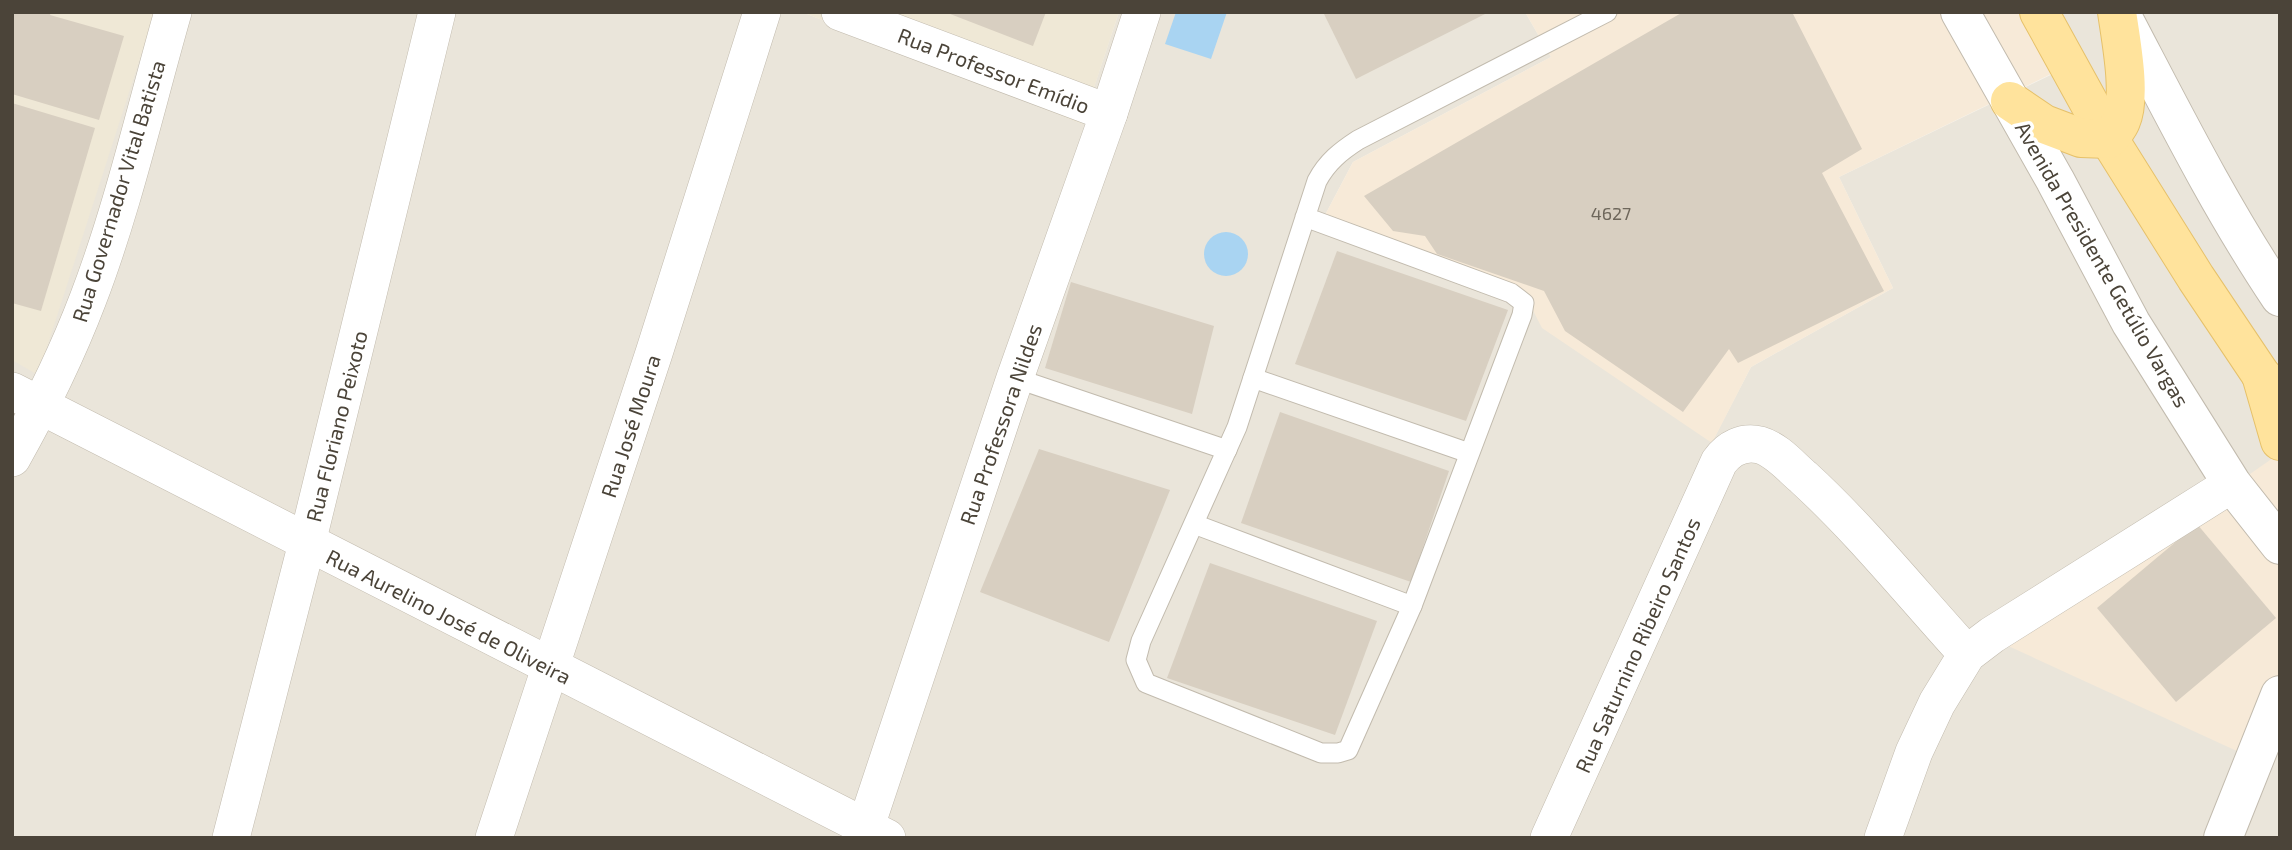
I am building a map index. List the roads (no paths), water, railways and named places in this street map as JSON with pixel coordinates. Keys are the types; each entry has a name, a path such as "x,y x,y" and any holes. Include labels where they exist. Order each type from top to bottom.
{"main road":[{"path":"2039,12 2109,139 2196,278 2270,385 2280,441"},
{"path":"2109,139 2121,121 2126,102 2118,12"},
{"path":"2010,100 2044,124 2081,138 2109,139"}],"street":[{"name":"Rua Governador Vital Batista","path":"12,458 27,399 89,298 120,200 173,12"},
{"name":"Rua Floriano Peixoto","path":"231,838 307,543 437,12"},
{"name":"Rua José Moura","path":"494,838 650,366 762,12"},
{"name":"Rua Professor Emídio","path":"840,12 1109,113"},
{"name":"Rua Professora Nildes","path":"872,834 1015,378 1142,12"},
{"name":"Avenida Presidente Getúlio Vargas","path":"1960,12 2131,323 2232,484 2280,545"},
{"path":"2118,12 2203,172 2249,251 2280,297"},
{"name":"Rua Aurelino José de Oliveira","path":"27,399 872,834"},
{"name":"Rua Saturnino Ribeiro Santos","path":"1549,838 1719,462 1726,452 1741,444 1759,445 1776,453 1825,497 1967,654"},
{"path":"1883,838 1914,752 1937,703 1967,654 1992,635 2232,484"},
{"path":"2223,838 2280,695"}],"lane":[{"path":"1306,217 1511,293 1524,303 1522,315 1412,606 1348,750 1338,753 1321,753 1146,683 1136,660 1141,641 1237,428 1317,181 1323,170 1343,149 1607,12"},
{"path":"1015,378 1227,450"},
{"path":"1253,378 1468,453"},
{"path":"1194,524 1412,606"}],"water":[{"path":"1176,12 1227,12 1211,59 1165,44"},
{"path":"1226,232 1241,239 1248,254 1241,269 1226,276 1211,269 1204,254 1211,239"}]}
